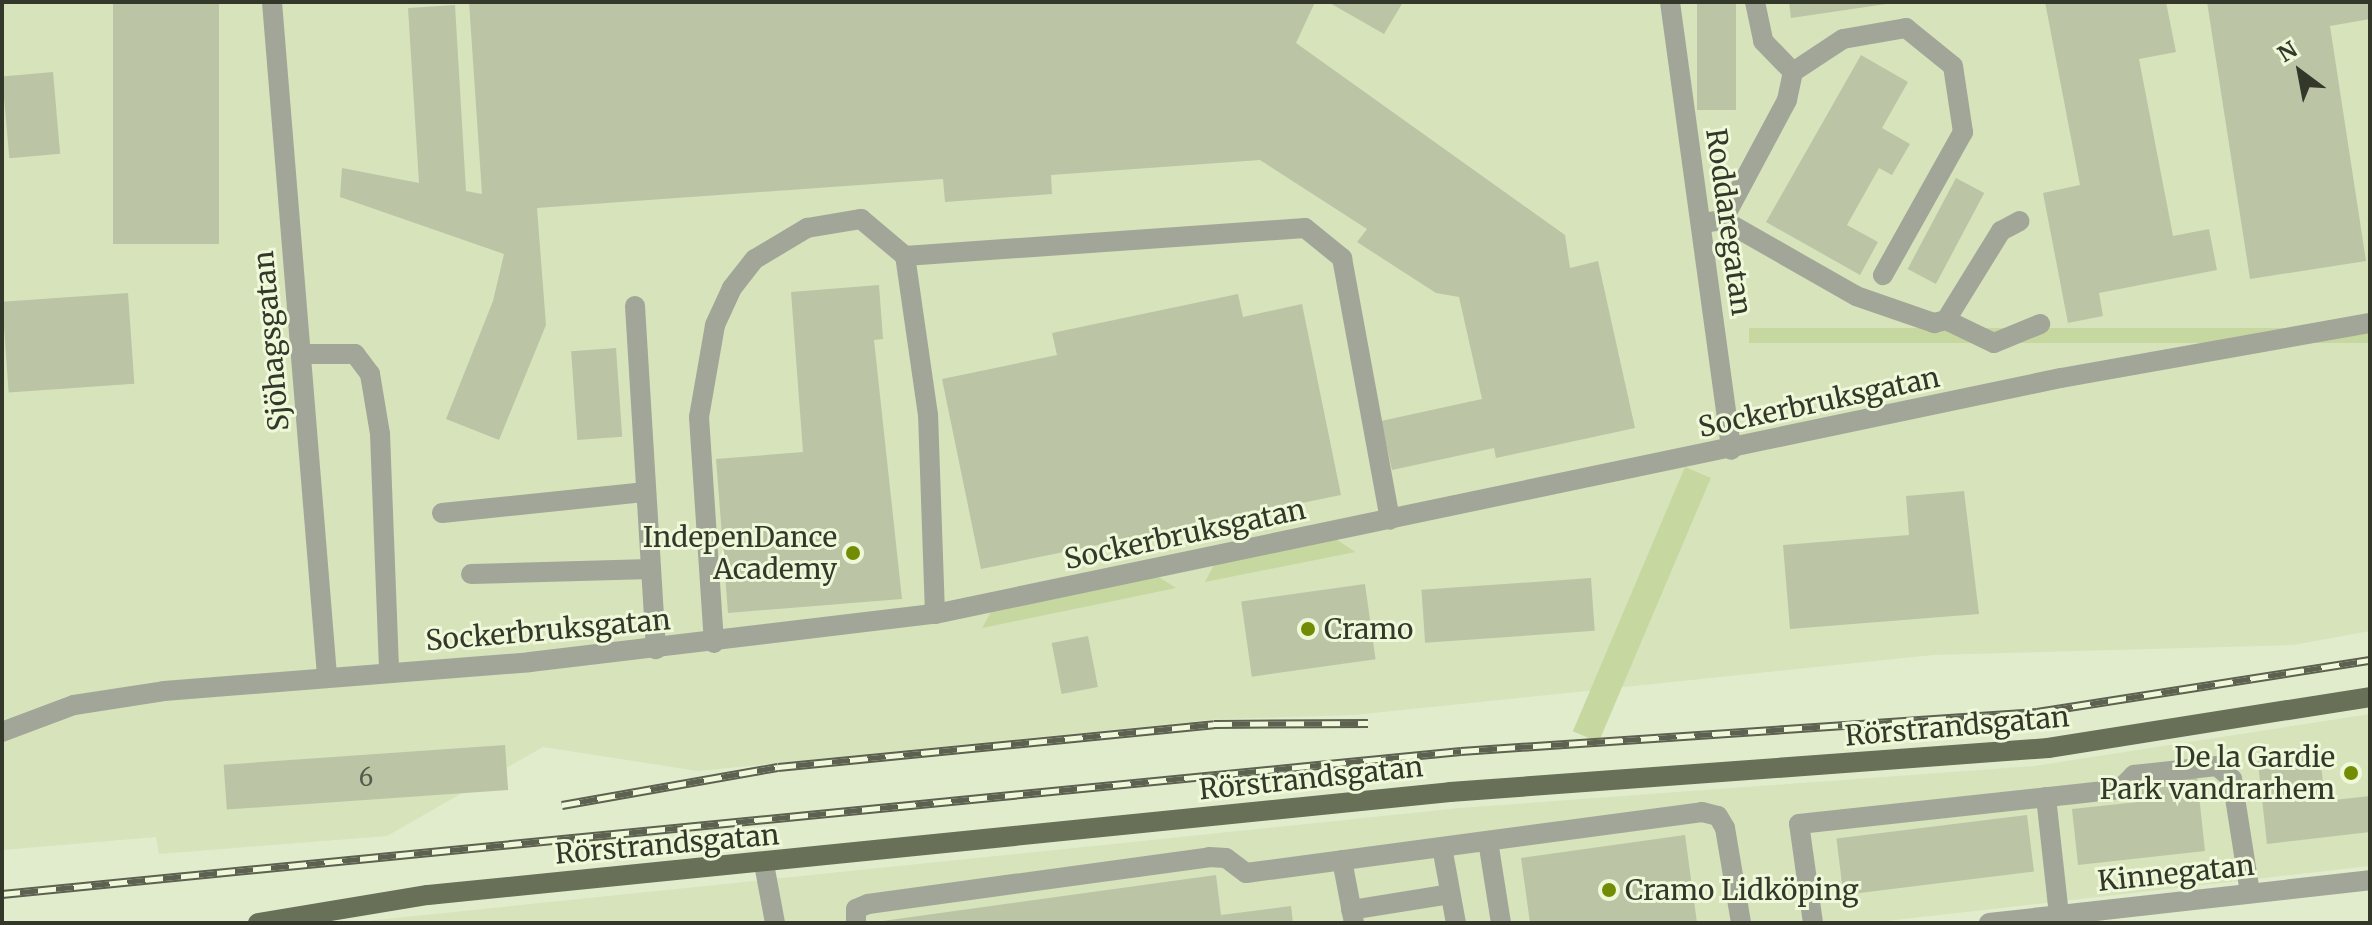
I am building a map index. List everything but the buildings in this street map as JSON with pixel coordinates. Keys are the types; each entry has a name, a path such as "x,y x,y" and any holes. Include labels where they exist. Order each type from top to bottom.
{"main road":[{"name":"Rörstrandsgatan","path":"258,923 428,895 764,864 1450,792 2048,748 2370,697"}],"street":[{"name":"Sjöhagsgatan","path":"272,2 327,676"},
{"name":"Roddaregatan","path":"1670,2 1731,450"},
{"path":"1755,2 1763,41 1793,72"},
{"path":"1723,220 1787,100 1793,72 1843,39 1876,29 1906,28 1953,66 1963,132 1883,275"},
{"path":"714,643 699,417 715,325 732,288 755,259 807,228 861,219 905,256 928,415 935,614"},
{"path":"1702,223 1723,220 1856,296 1923,322 1946,320 1994,343 2040,324"},
{"path":"1946,320 2001,231 2020,221"},
{"path":"905,256 1305,228 1342,258 1390,520"},
{"path":"635,306 656,649"},
{"name":"Sockerbruksgatan","path":"2,732 110,698 327,676 656,649 935,614 1731,450 2061,378 2370,323"},
{"path":"301,354 355,354 370,374 380,434 389,672"},
{"path":"442,513 646,492"},
{"path":"471,574 651,569"},
{"path":"1813,923 1799,824 2120,789 2134,775 2226,769 2250,893"},
{"path":"2046,797 2059,915"},
{"path":"856,923 856,909 868,904 1193,859 1226,858 1246,873 1702,812 1718,816 1741,923"},
{"path":"1488,841 1501,923"},
{"path":"1442,847 1456,923"},
{"path":"1342,860 1352,916 1450,894"},
{"path":"764,864 775,923"},
{"name":"Kinnegatan","path":"1989,923 2370,880"}],"shaded area":[{"path":"2,2 2370,2 2370,631 2293,645 1933,655 1354,715 1220,719 698,771 543,747 387,836 159,854 156,837 2,850"},
{"path":"1749,328 2370,328 2370,343 1749,343"},
{"path":"1685,467 1711,478 1599,742 1573,731"},
{"path":"1336,539 1355,552 1205,582 1214,565"},
{"path":"1157,576 1176,588 982,628 992,610"},
{"path":"2370,714 2370,866 1869,923 347,923 1460,808 2034,766"}],"railway":[{"path":"2,894 1461,751 2037,712 2370,660"},
{"path":"562,805 778,767 1214,724 1368,723"}],"place":[{"name":"IndepenDance Academy","path":"853,553"},
{"name":"Cramo","path":"1308,629"},
{"name":"De la Gardie Park vandrarhem","path":"2351,773"},
{"name":"Cramo Lidköping","path":"1609,890"}]}
